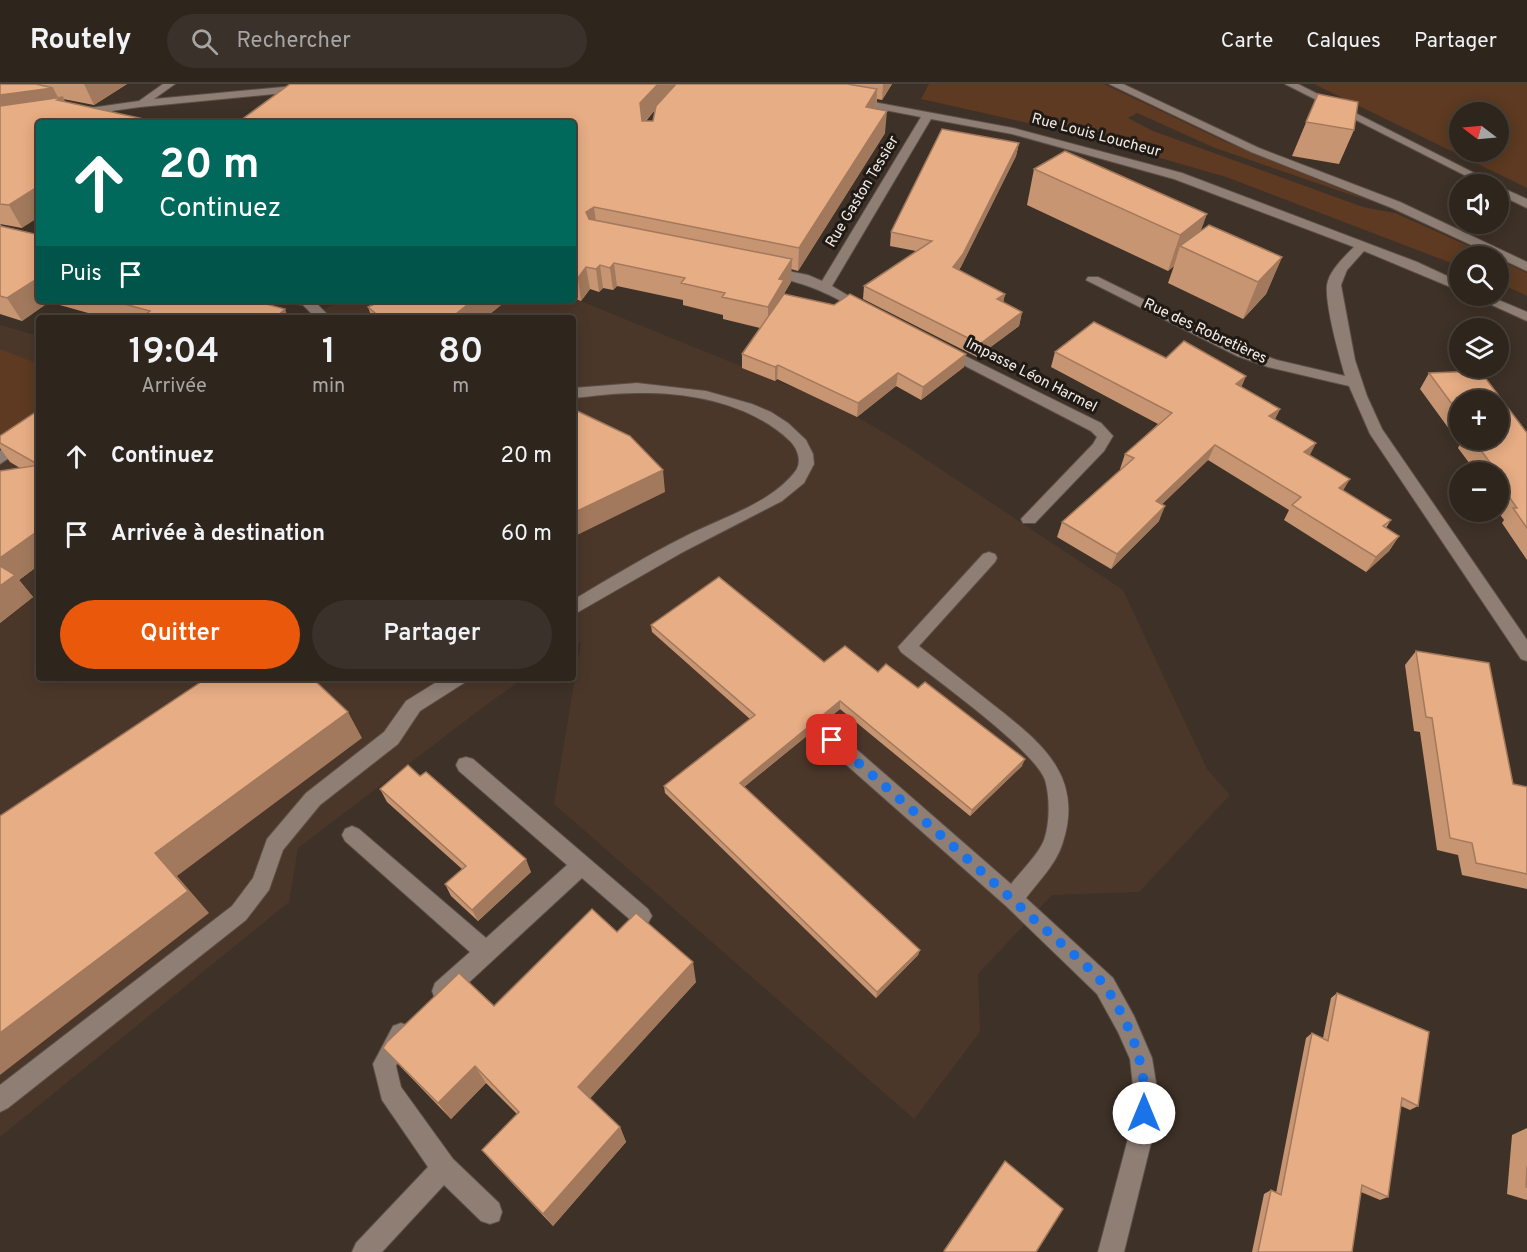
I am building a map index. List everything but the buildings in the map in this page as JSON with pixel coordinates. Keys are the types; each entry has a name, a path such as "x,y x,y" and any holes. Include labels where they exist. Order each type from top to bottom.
{"street":[{"path":"140,104 170,84"},
{"path":"1114,84 1255,150 1396,205 1527,267"},
{"path":"1290,84 1307,88 1471,174"},
{"path":"65,110 86,111 319,87"},
{"path":"280,102 299,88"},
{"name":"Rue Louis Loucheur","path":"844,100 1013,131 1178,176 1362,246 1449,282"},
{"path":"86,111 115,118"},
{"name":"Rue Gaston Tessier","path":"825,287 928,114"},
{"path":"1509,195 1527,204"},
{"path":"1362,246 1343,266 1336,276 1334,285 1362,406 1375,430 1521,631 1527,654"},
{"path":"757,269 802,278 825,287 872,313"},
{"name":"Rue des Robretières","path":"1093,280 1242,353 1273,364 1355,382"},
{"path":"304,303 318,315"},
{"path":"1502,306 1527,317"},
{"name":"Impasse Léon Harmel","path":"936,346 1096,427 1105,436 1099,447 1029,519"},
{"path":"576,393 645,388 724,400 772,417 792,433 807,453 806,466 799,479 777,496 690,541 576,606"},
{"path":"0,459 36,433"},
{"path":"989,558 907,647 1023,739 1042,758 1054,779 1058,802 1057,828 1052,846 1013,899"},
{"path":"0,1100 239,913 262,883 274,845 313,799 391,738 413,706 453,681"},
{"path":"832,740 1013,899 1105,986 1126,1024 1141,1058 1146,1095 1142,1131 1111,1252"},
{"path":"466,765 641,916"},
{"path":"352,835 486,952"},
{"path":"490,1212 444,1168 390,1092 384,1064 405,1027 582,864"},
{"path":"365,1252 444,1168"}],"shaded area":[{"path":"929,84 1104,84 1226,142 1372,202 1215,148 1137,113 1128,118 1153,131 1363,207 1395,213 1469,246 1449,246 1449,262 1226,177 1073,133 921,99"},
{"path":"1314,84 1527,84 1527,188 1509,179 1509,174 1498,174 1474,162 1509,162 1509,102 1449,102 1449,150"},
{"path":"1509,265 1527,273 1527,296 1509,288"},
{"path":"576,299 827,401 898,441 1123,590 1207,769 1230,795 1139,892 1052,895 978,974 980,1032 914,1119 554,804 581,642 576,644 576,315 310,315 338,303 576,303"},
{"path":"0,325 36,335 36,681 521,681 298,848 289,902 0,1137"},
{"path":"0,349 36,363 36,424 0,448"}],"route":[{"path":"832,740 1013,899 1105,986 1141,1058 1146,1095 1144,1113"}]}
